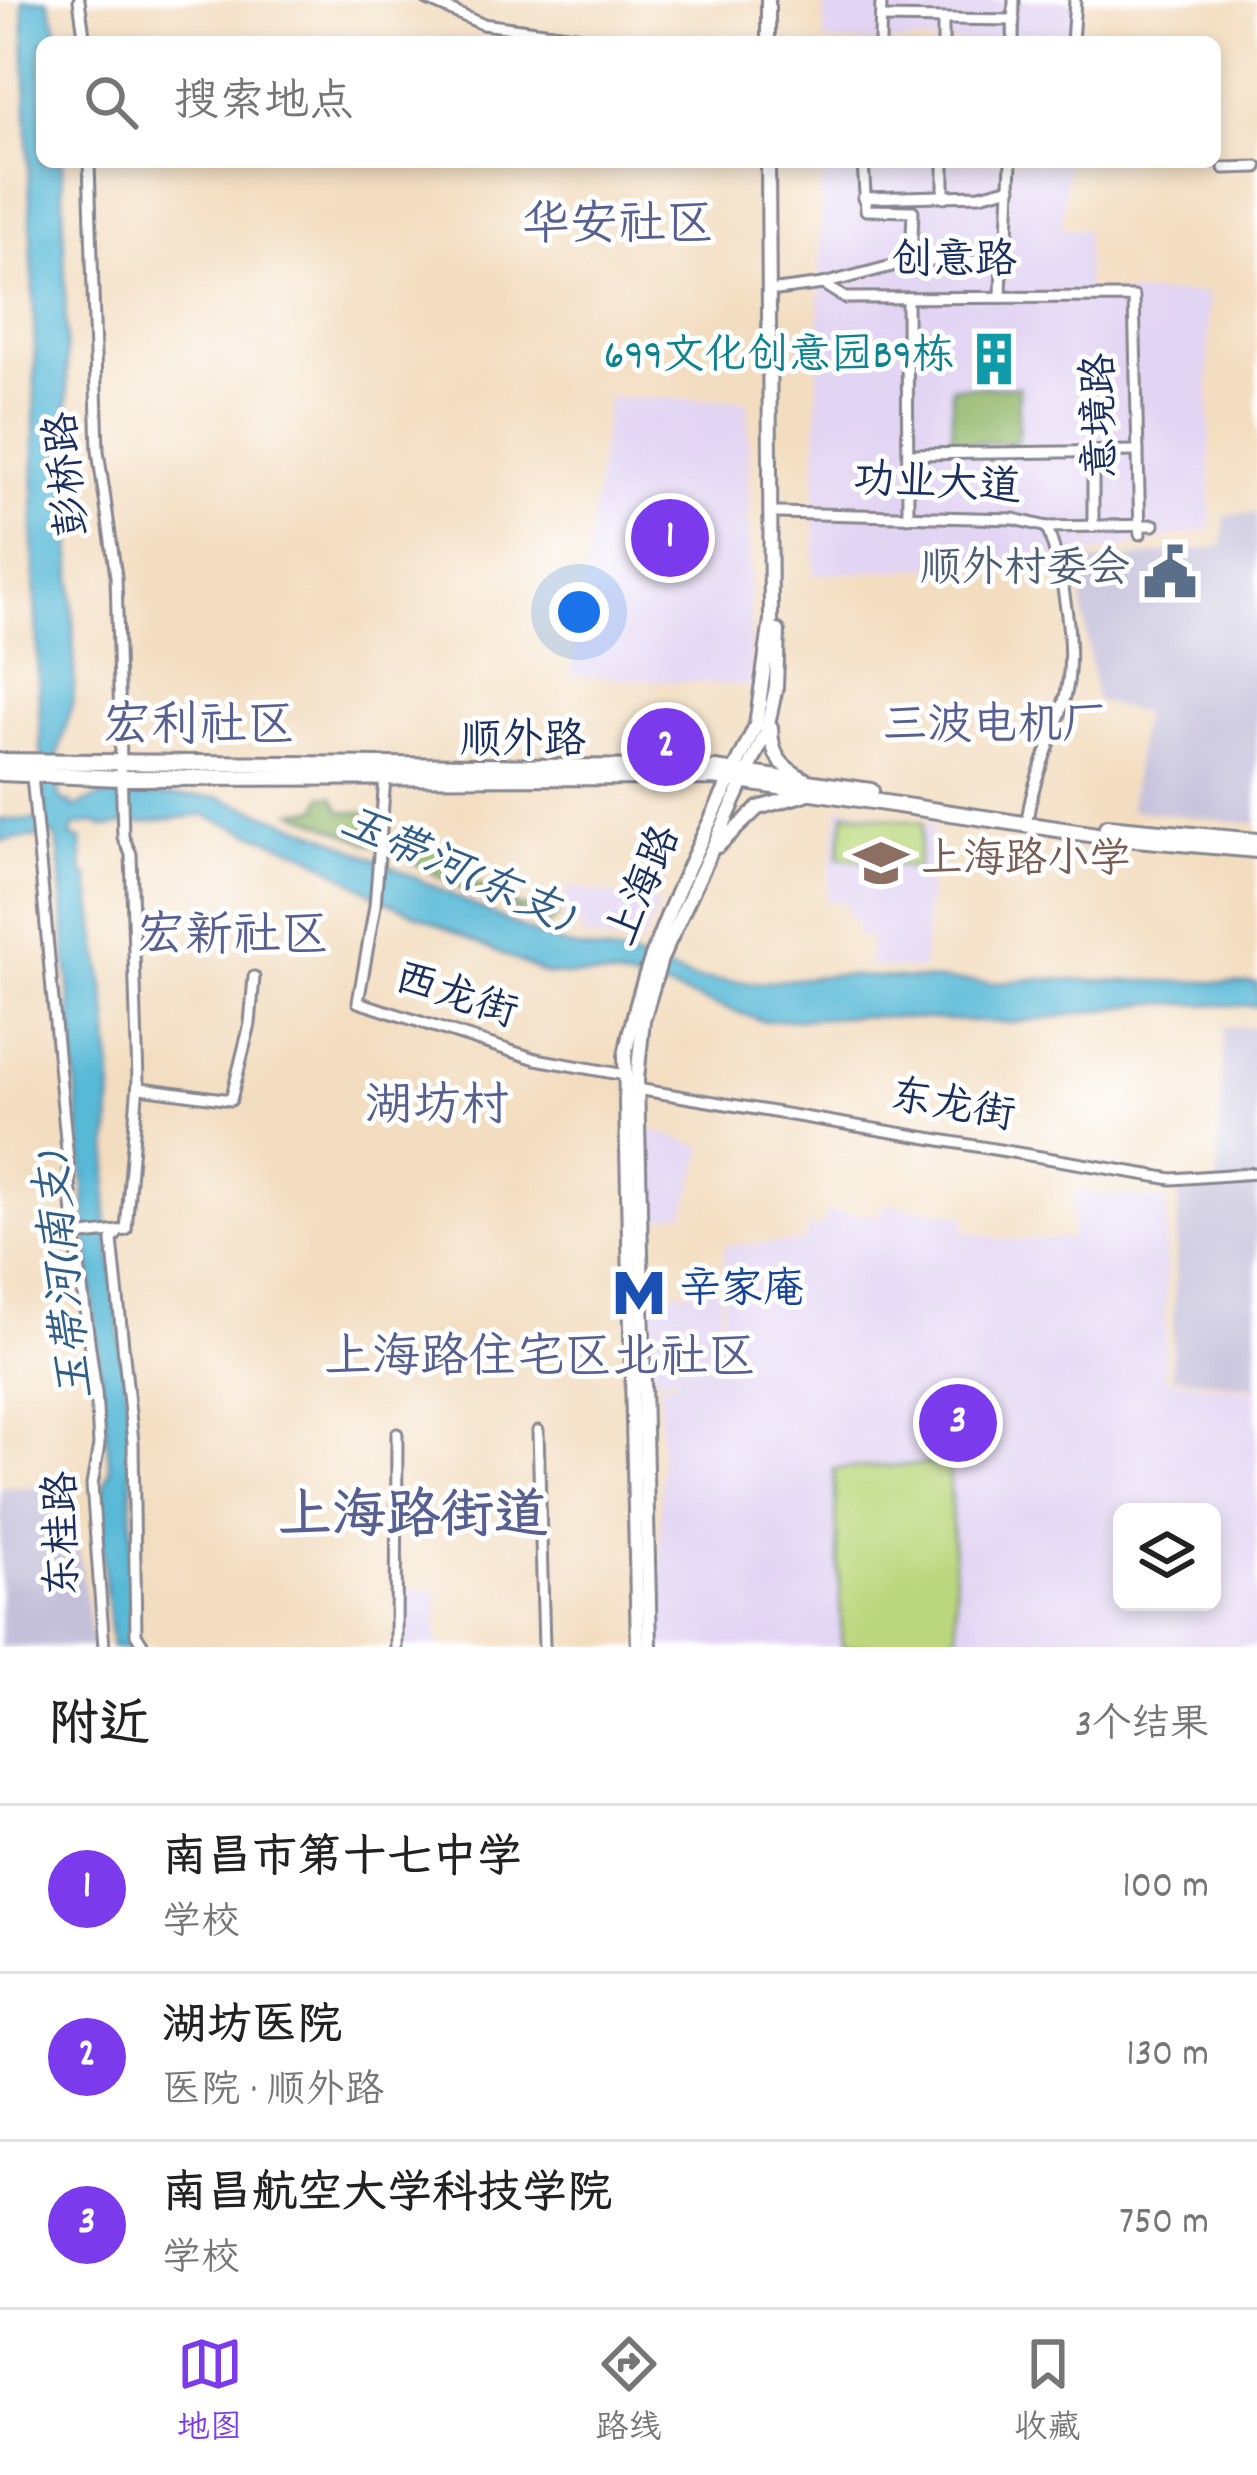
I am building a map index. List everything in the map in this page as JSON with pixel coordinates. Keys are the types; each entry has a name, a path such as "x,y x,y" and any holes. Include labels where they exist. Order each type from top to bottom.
{"main road":[{"path":"772,0 772,36"},
{"name":"上海路","path":"638,1647 626,1075 655,959 772,713 778,648 772,168"},
{"name":"上海路","path":"655,959 709,856 762,702 771,620 772,168"},
{"path":"772,713 776,758 807,781"},
{"name":"顺外路","path":"0,760 32,769"},
{"name":"顺外路","path":"0,773 75,769 121,778 386,772 739,776 807,781 1110,828 1257,841"},
{"name":"顺外路","path":"739,776 1103,836 1257,850"},
{"path":"709,856 758,808 799,794 820,793"},
{"name":"上海路","path":"638,1016 650,1647"}],"street":[{"path":"79,0 84,36"},
{"path":"427,0 482,24 575,36"},
{"path":"880,36 881,0"},
{"path":"1013,36 1014,0"},
{"path":"1072,36 1075,0"},
{"path":"881,18 1014,20"},
{"path":"944,20 944,36"},
{"path":"1224,168 1257,167"},
{"name":"彭桥路","path":"89,168 98,451 116,576 123,838 131,854 138,1082 126,1230 112,1240 134,1442 136,1634 144,1647"},
{"path":"863,168 866,210 913,211 911,261"},
{"path":"944,168 944,197"},
{"path":"823,284 911,261 1007,261 1011,168"},
{"path":"863,198 980,195 1011,187"},
{"path":"1001,261 1001,297"},
{"name":"创意路","path":"777,290 823,284 845,298 1134,297"},
{"name":"意境路","path":"1134,297 1139,530"},
{"path":"907,298 908,517"},
{"path":"908,454 1138,451"},
{"path":"1093,452 1093,526"},
{"name":"功业大道","path":"778,514 1014,519 1047,527 1139,530 1154,525"},
{"path":"1028,815 1033,780 1066,698 1068,658 1056,553 1047,527"},
{"name":"东桂路","path":"32,769 96,1392 99,1445 92,1485 104,1647"},
{"name":"西龙街","path":"386,772 375,906 358,1002 536,1059 626,1075"},
{"path":"138,1082 152,1091 231,1100 250,1024 254,977"},
{"name":"东龙街","path":"637,1089 1172,1179 1257,1173"},
{"path":"78,1235 119,1231"},
{"path":"538,1431 544,1647"},
{"path":"396,1647 397,1434"}],"shaded area":[{"path":"824,0 1077,0 1075,36 824,36"},
{"path":"822,168 1067,168 1062,229 1086,230 1087,294 1208,293 1211,529 1061,560 814,575"},
{"path":"608,397 748,401 751,686 572,675"},
{"path":"1257,513 1257,824 1130,810 1142,713 1096,701 1076,564 1223,546 1225,515"},
{"name":"上海路小学","path":"839,806 933,825 923,970 869,967 871,937 856,936 857,920 850,919 846,903 826,901"},
{"path":"567,887 661,903 639,948 579,936 585,923 563,926"},
{"path":"1224,1026 1257,1027 1257,1387 1171,1376 1179,1186 1217,1185"},
{"path":"649,1129 704,1147 685,1213 650,1220"},
{"path":"1074,1191 1167,1201 1165,1379 1257,1390 1257,1647 661,1647 660,1383 677,1380 678,1365 675,1376 654,1378 651,1292 720,1290 720,1359 687,1363 722,1362 724,1245 804,1242 808,1226 821,1228 827,1212 880,1216 884,1204 966,1215 964,1230 1003,1240 1071,1238"},
{"path":"0,1487 71,1487 92,1647 0,1647"},
{"path":"400,1589 437,1590 437,1647 399,1647"}],"green space":[{"path":"952,387 1019,387 1018,443 952,443"},
{"path":"323,796 334,797 341,811 375,813 374,845 294,812 318,809"},
{"path":"845,812 923,823 917,868 838,858"},
{"path":"449,845 447,873 514,898 517,907 554,909 558,917 547,927 540,926 494,898 475,896 389,849"},
{"path":"949,1463 958,1647 842,1647 834,1469"}],"water":[{"path":"23,0 48,0 59,36 36,36 36,168 62,168 74,679 56,777 63,802 71,802 73,808 106,794 219,797 328,837 537,935 567,946 627,956 694,979 759,983 832,975 1001,983 1032,979 1257,983 1257,1006 1152,1003 1011,1023 864,1016 763,1021 615,977 546,974 380,898 310,855 204,815 105,827 93,823 73,826 71,838 81,839 83,875 88,876 108,1017 112,1083 106,1216 130,1420 134,1647 112,1647 101,1530 110,1471 90,1272 59,851 55,835 0,841 0,820 44,820 33,547 35,348"}],"place":[{"name":"699文化创意园B9栋","path":"994,359"},
{"name":"南昌市第十七中学","path":"670,538"},
{"name":"顺外村委会","path":"1170,572"},
{"name":"湖坊医院","path":"666,747"},
{"name":"上海路小学","path":"881,863"},
{"name":"辛家庵","path":"639,1293"},
{"name":"南昌航空大学科技学院","path":"958,1423"}],"district":[{"name":"华安社区","path":"618,228"},
{"name":"宏利社区","path":"199,729"},
{"name":"三波电机厂","path":"995,729"},
{"name":"宏新社区","path":"233,939"},
{"name":"湖坊村","path":"437,1109"},
{"name":"上海路住宅区北社区","path":"540,1361"},
{"name":"上海路街道","path":"413,1520"}],"water label":[{"name":"玉带河(东支)","path":"455,872"},
{"name":"玉带河(南支)","path":"68,1276"}]}
